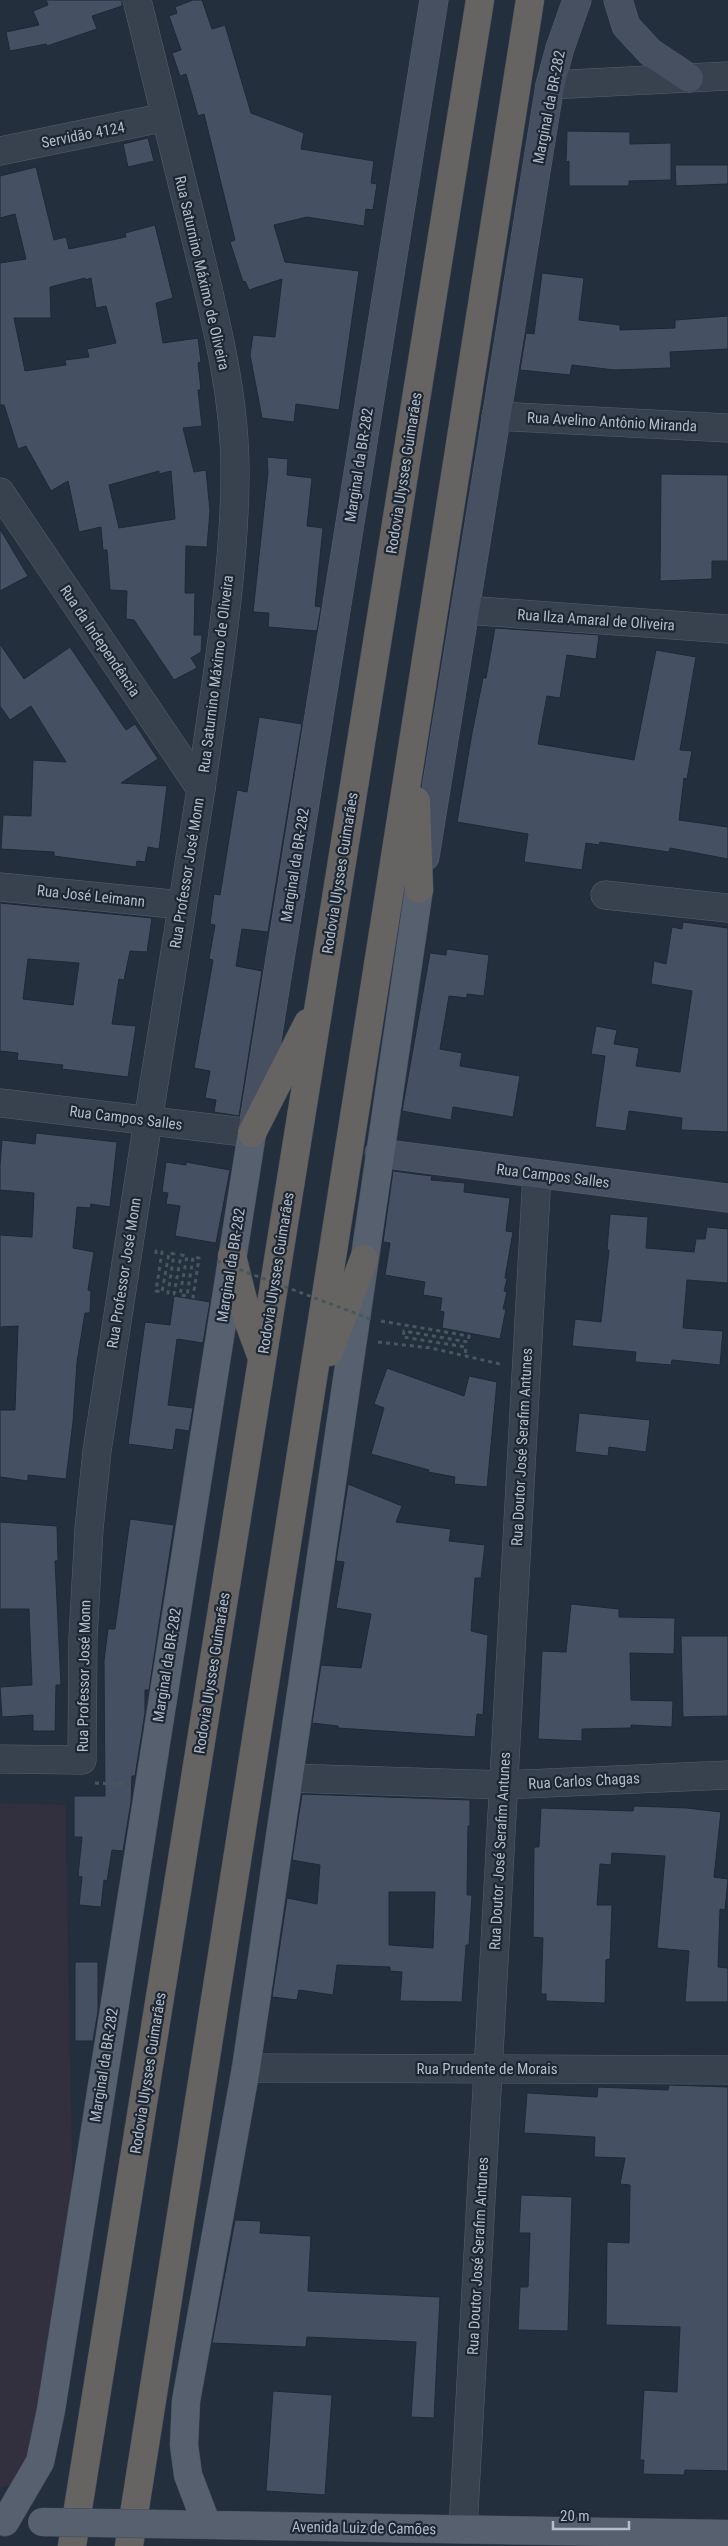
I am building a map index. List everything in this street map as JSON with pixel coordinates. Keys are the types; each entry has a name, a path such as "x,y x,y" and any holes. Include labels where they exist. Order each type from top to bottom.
{"highway":[{"name":"Rodovia Ulysses Guimarães","path":"72,2546 480,0"},
{"path":"129,2546 530,0"},
{"path":"414,737 419,889"},
{"path":"252,1133 319,1002"},
{"path":"309,1405 364,1260"},
{"path":"222,1262 248,1320 262,1358"}],"main road":[{"name":"Marginal da BR-282","path":"3,2522 40,2462 47,2427 148,1785 222,1262 252,1133 434,0"},
{"name":"Marginal da BR-282","path":"207,2525 188,2475 184,2445 186,2401 246,2068 290,1778 379,1153 464,610 550,85 560,48 577,0"},
{"path":"618,0 626,26 650,52 689,78"},
{"name":"Rua Campos Salles","path":"379,1153 728,1198"},
{"name":"Avenida Luiz de Camões","path":"3,2522 207,2525 463,2538 728,2534"}],"street":[{"name":"Rua Saturnino Máximo de Oliveira","path":"137,0 219,332 230,405 235,476 231,547 223,627 201,789"},
{"path":"550,85 728,76"},
{"name":"Servidão 4124","path":"0,151 166,117"},
{"name":"Rua Avelino Antônio Miranda","path":"496,416 728,428"},
{"name":"Rua da Independência","path":"0,492 201,789"},
{"name":"Rua Ilza Amaral de Oliveira","path":"464,610 728,629"},
{"name":"Rua Professor José Monn","path":"82,1760 83,1638 89,1529 103,1412 201,789"},
{"name":"Rua José Leimann","path":"0,887 182,905"},
{"path":"605,895 728,908"},
{"name":"Rua Campos Salles","path":"0,1103 252,1133"},
{"name":"Rua Doutor José Serafim Antunes","path":"463,2538 537,1174"},
{"path":"0,1759 82,1760"},
{"name":"Rua Carlos Chagas","path":"290,1778 504,1784 728,1775"},
{"name":"Rua Prudente de Morais","path":"246,2068 728,2070"}],"path":[{"path":"155,1260 156,1251 162,1252 156,1291 162,1292 169,1253 174,1254 168,1293 174,1294 181,1255 187,1256 180,1294 187,1296 193,1257 199,1258 193,1297 199,1298 201,1288"},
{"path":"222,1262 373,1320 469,1336 468,1342 404,1331 403,1337 466,1347 465,1356"},
{"path":"353,1339 431,1348 526,1370"},
{"path":"82,1760 85,1783 148,1785"}],"shaded area":[{"path":"0,1803 65,1805 73,2208 40,2435 20,2481 4,2487 0,2487"}],"building":[{"path":"46,0 122,0 122,6 92,16 97,29 47,46 46,44 10,51 6,32 39,25 33,11 48,5"},
{"path":"193,0 202,0 212,29 225,25 251,113 304,133 301,149 374,161 371,183 377,184 373,210 366,209 364,226 307,217 274,225 285,262 359,271 339,410 296,404 294,422 262,418 250,355 253,335 275,337 282,279 249,290 245,281 243,282 230,242 235,240 204,114 198,116 186,74 180,76 172,53 181,50 169,16 177,13 175,7"},
{"path":"567,131 630,132 630,144 671,143 671,180 629,181 629,186 569,186 569,161 566,162"},
{"path":"148,138 154,161 128,167 123,144"},
{"path":"675,165 728,165 728,184 676,186"},
{"path":"36,167 54,240 66,237 69,249 126,237 125,233 155,225 173,298 156,303 163,343 198,338 201,362 198,363 201,390 198,390 202,426 183,428 194,472 206,470 210,511 207,547 186,546 185,593 195,593 194,635 202,635 201,652 191,658 197,668 174,680 134,620 126,619 127,591 110,590 107,550 103,550 101,527 79,532 68,481 51,491 26,446 18,449 4,405 0,405 0,263 26,259 15,214 0,218 0,176","holes":["85,278 85,280 91,278 96,308 106,306 116,343 87,349 89,357 65,360 66,365 25,371 14,318 51,318 50,287","159,471 159,474 171,471 175,519 119,528 109,485"]},
{"path":"542,273 584,278 579,320 620,325 620,330 675,328 675,320 728,316 728,349 670,352 671,368 615,370 572,365 570,375 520,370 526,333 534,334"},
{"path":"267,457 288,459 287,475 312,478 307,526 323,528 315,606 321,607 317,631 268,627 269,613 253,612 268,472"},
{"path":"661,474 728,475 728,561 712,561 712,579 660,581"},
{"path":"0,529 28,576 0,591"},
{"path":"495,628 599,635 596,659 567,655 560,698 547,696 538,744 634,760 656,650 696,657 680,750 692,751 687,779 684,778 679,820 728,827 728,859 670,848 669,852 600,842 599,845 586,843 582,870 524,862 528,834 457,822 472,733 483,678 486,678"},
{"path":"0,644 24,679 70,647 126,730 135,724 158,759 121,783 167,786 159,849 148,847 145,862 137,861 136,867 54,856 54,852 1,849 3,815 31,816 33,760 66,762 31,706 10,720 0,706"},
{"path":"259,717 302,724 268,932 242,929 236,966 262,971 239,1116 214,1112 216,1100 205,1098 210,1071 194,1068 213,960 209,959 215,925 210,924 214,894 220,895 237,790 247,792"},
{"path":"0,903 152,918 147,952 130,951 124,980 119,979 112,1024 136,1026 128,1077 62,1069 63,1065 17,1060 18,1053 0,1051","holes":["28,959 79,963 73,1005 23,999"]},
{"path":"683,922 728,928 728,1132 681,1130 682,1118 629,1111 626,1131 595,1127 605,1056 591,1054 596,1026 617,1030 614,1044 639,1048 636,1066 680,1072 692,991 651,984 654,961 666,964 672,927 682,929"},
{"path":"447,949 489,955 484,996 467,994 467,998 449,996 440,1049 462,1053 460,1066 520,1076 513,1117 453,1107 451,1120 402,1111 430,953 446,955"},
{"path":"36,1133 117,1142 110,1207 91,1204 90,1208 77,1207 73,1248 94,1252 88,1290 91,1291 90,1313 85,1313 77,1362 73,1422 66,1479 28,1475 28,1481 0,1477 0,1410 15,1410 18,1326 0,1327 0,1235 32,1237 34,1193 0,1190 0,1165 2,1140 35,1144"},
{"path":"166,1162 186,1165 186,1162 230,1170 216,1243 175,1236 180,1206 166,1204 168,1193 162,1192"},
{"path":"393,1171 432,1176 431,1180 465,1183 464,1192 510,1198 506,1231 513,1232 505,1278 507,1279 504,1291 507,1292 503,1309 506,1309 500,1339 442,1328 444,1312 440,1311 442,1298 423,1295 425,1282 385,1275 390,1243 383,1242"},
{"path":"610,1214 648,1217 646,1248 694,1252 696,1239 705,1239 707,1227 728,1229 728,1283 687,1280 683,1328 723,1331 720,1365 672,1360 671,1365 635,1362 636,1352 572,1346 575,1319 601,1322 609,1250 607,1250"},
{"path":"174,1296 210,1302 203,1343 177,1339 168,1405 193,1408 189,1431 176,1429 173,1450 128,1444 145,1322 170,1325"},
{"path":"387,1368 464,1396 469,1376 497,1382 487,1487 454,1484 455,1477 428,1472 429,1470 371,1454 384,1408 374,1404"},
{"path":"579,1413 650,1420 646,1452 609,1447 608,1456 575,1452"},
{"path":"348,1484 402,1506 396,1522 451,1529 449,1541 485,1545 481,1578 475,1578 471,1631 488,1635 483,1715 477,1714 475,1737 338,1728 338,1726 312,1723 321,1665 361,1668 371,1614 336,1608 344,1562 336,1561"},
{"path":"130,1519 174,1525 149,1690 145,1690 145,1713 135,1776 132,1776 131,1802 123,1851 112,1850 107,1881 104,1880 101,1907 79,1905 82,1877 78,1876 82,1837 74,1837 74,1796 105,1796 104,1661 108,1629 115,1629"},
{"path":"0,1522 57,1526 58,1561 55,1561 61,1685 56,1685 55,1731 33,1731 33,1715 2,1717 0,1687 32,1685 29,1609 0,1609"},
{"path":"571,1604 619,1609 619,1617 675,1618 674,1654 630,1653 631,1700 673,1701 672,1727 631,1725 631,1728 582,1729 582,1741 538,1739 542,1651 566,1652"},
{"path":"681,1636 728,1636 728,1716 683,1717"},
{"path":"302,1794 470,1800 467,1895 472,1895 469,1945 466,1945 462,2002 400,2001 402,1972 390,1971 390,1967 337,1965 333,1995 299,1990 297,2000 272,1997 287,1898 317,1904 320,1865 292,1860","holes":["389,1892 435,1892 433,1948 389,1945"]},
{"path":"634,1806 687,1808 721,1812 714,1877 728,1879 725,1910 720,1909 718,1967 728,1968 728,2002 685,2002 689,1951 657,1948 665,1856 612,1853 611,1865 600,1864 597,1905 612,1905 610,1959 606,1960 605,2003 546,2001 546,1994 541,1994 543,1938 533,1937 534,1847 539,1847 541,1808 633,1811"},
{"path":"75,1962 98,1962 98,2011 93,2041 75,2041"},
{"path":"669,2085 728,2087 728,2471 685,2470 684,2475 643,2474 644,2460 640,2460 644,2390 677,2392 680,2327 606,2325 607,2242 629,2243 630,2185 620,2184 625,2158 594,2157 595,2137 524,2133 527,2093 597,2097 598,2087 668,2090"},
{"path":"521,2195 572,2197 568,2331 518,2330 520,2287 528,2287 530,2233 519,2233"},
{"path":"235,2220 261,2221 260,2233 311,2236 308,2291 440,2297 434,2418 411,2417 416,2342 307,2337 306,2347 212,2343"},
{"path":"273,2391 332,2395 325,2495 266,2491"}]}
